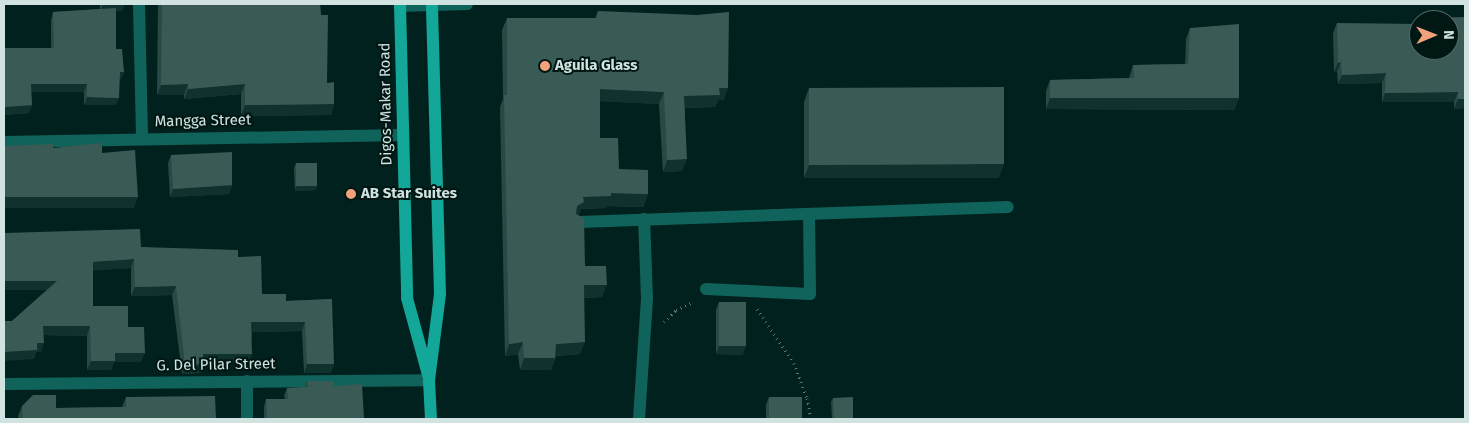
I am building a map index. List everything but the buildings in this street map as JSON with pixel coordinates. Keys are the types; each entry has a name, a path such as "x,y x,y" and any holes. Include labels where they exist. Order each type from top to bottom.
{"main road":[{"name":"Digos-Makar Road","path":"431,419 430,380 440,294 432,4"},
{"name":"Digos-Makar Road","path":"400,5 407,298 430,380"}],"street":[{"path":"139,4 142,138"},
{"path":"400,5 467,4"},
{"name":"Mangga Street","path":"4,142 142,138 402,135"},
{"path":"579,222 1008,207"},
{"path":"703,294 810,294 809,214"},
{"path":"639,419 641,369 646,340 644,220"},
{"name":"G. Del Pilar Street","path":"4,384 430,380"},
{"path":"246,381 247,419"}],"path":[{"path":"646,340 676,310 703,294"},
{"path":"753,303 794,363 807,398 811,419"}],"place":[{"name":"Aguila Glass","path":"545,66"},
{"name":"AB Star Suites","path":"351,194"}]}
